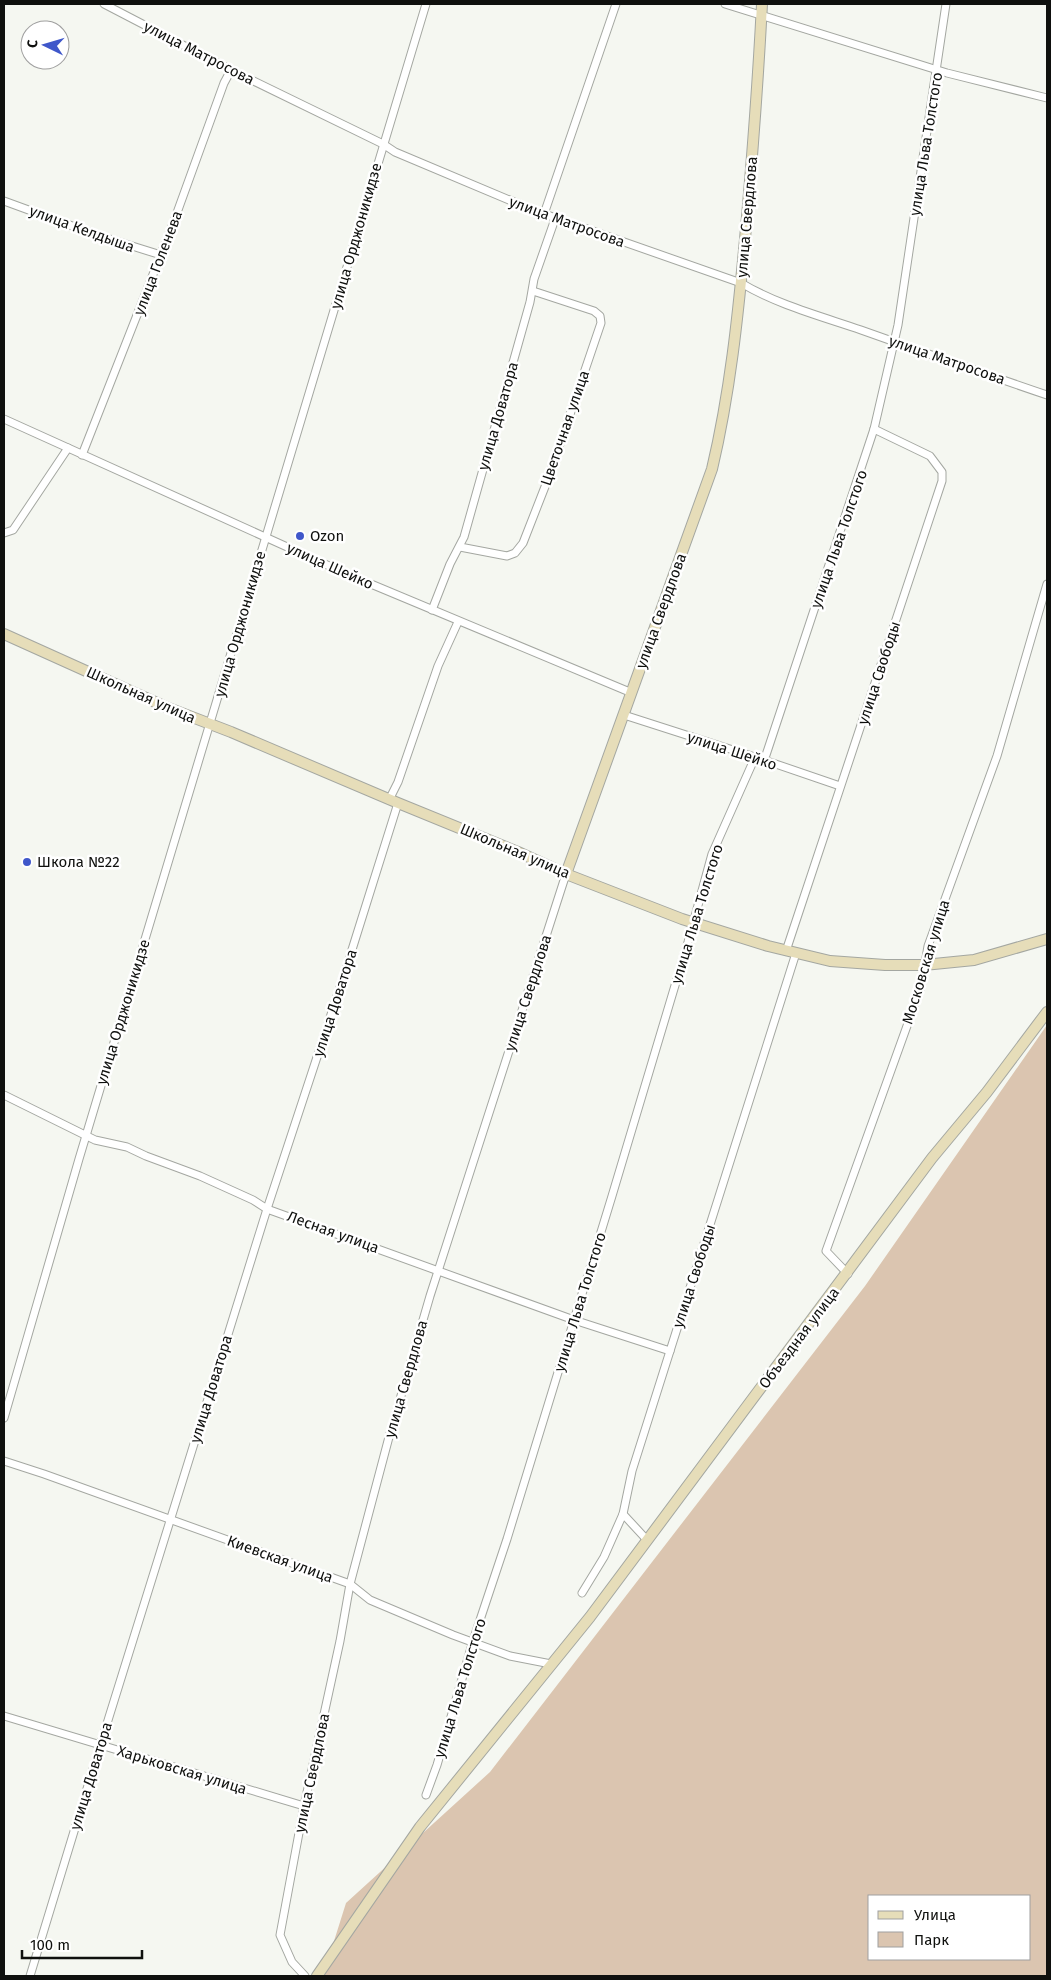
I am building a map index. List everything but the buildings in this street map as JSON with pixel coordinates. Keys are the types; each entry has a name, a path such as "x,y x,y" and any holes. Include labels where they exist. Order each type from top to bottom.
{"street":[{"name":"улица Матросова","path":"104,4 230,70 406,156 490,194 741,283 760,294 785,304 893,343 1047,395"},
{"name":"улица Орджоникидзе","path":"4,1418 86,1134 426,4"},
{"path":"544,214 616,4"},
{"path":"725,4 937,70 1047,98"},
{"name":"улица Свердлова","path":"305,1976 292,1962 280,1935 304,1806 340,1641 350,1584 389,1437 438,1271 566,874 712,469 727,393 741,283 756,105 762,4"},
{"name":"улица Льва Толстого","path":"426,1795 437,1766 473,1641 507,1539 574,1320 694,923 712,854 752,764 766,755 874,429 898,325 946,4"},
{"name":"улица Голенева","path":"82,455 161,255 230,70"},
{"name":"улица Келдыша","path":"4,201 97,235 161,255"},
{"name":"улица Доватора","path":"432,610 450,564 460,547 534,279 555,218"},
{"name":"Цветочная улица","path":"460,547 471,551 507,556 515,553 523,543 548,479 601,324 600,316 594,311 532,291"},
{"name":"улица Шейко","path":"4,419 458,622 632,693"},
{"name":"улица Свободы","path":"582,1593 604,1557 624,1514 632,1471 840,786 942,481 942,472 930,456 874,429"},
{"path":"4,533 13,530 68,448"},
{"name":"Московская улица","path":"848,1274 826,1251 921,987 928,946 997,756 1047,584"},
{"name":"улица Доватора","path":"30,1976 267,1209 346,972 398,782 438,666 458,622"},
{"name":"Школьная улица","path":"4,634 166,707 231,732 518,852 566,874 694,923 791,952 830,960 885,965 924,965 974,960 1047,939"},
{"name":"улица Шейко","path":"624,715 840,786"},
{"name":"Объездная улица","path":"317,1976 420,1827 590,1617 848,1274 932,1158 987,1092 1047,1012"},
{"name":"Лесная улица","path":"4,1095 96,1140 127,1147 200,1176 253,1200 267,1209 331,1231 415,1264 574,1320 670,1351"},
{"name":"Киевская улица","path":"4,1461 37,1471 350,1584 370,1600 510,1656 551,1664"},
{"path":"624,1514 647,1540"},
{"name":"Харьковская улица","path":"4,1716 304,1806"}],"green space":[{"path":"1047,1025 1047,1976 323,1976 346,1903 490,1772 865,1286"}],"place":[{"name":"Ozon","path":"300,536"},
{"name":"Школа №22","path":"27,862"}]}
